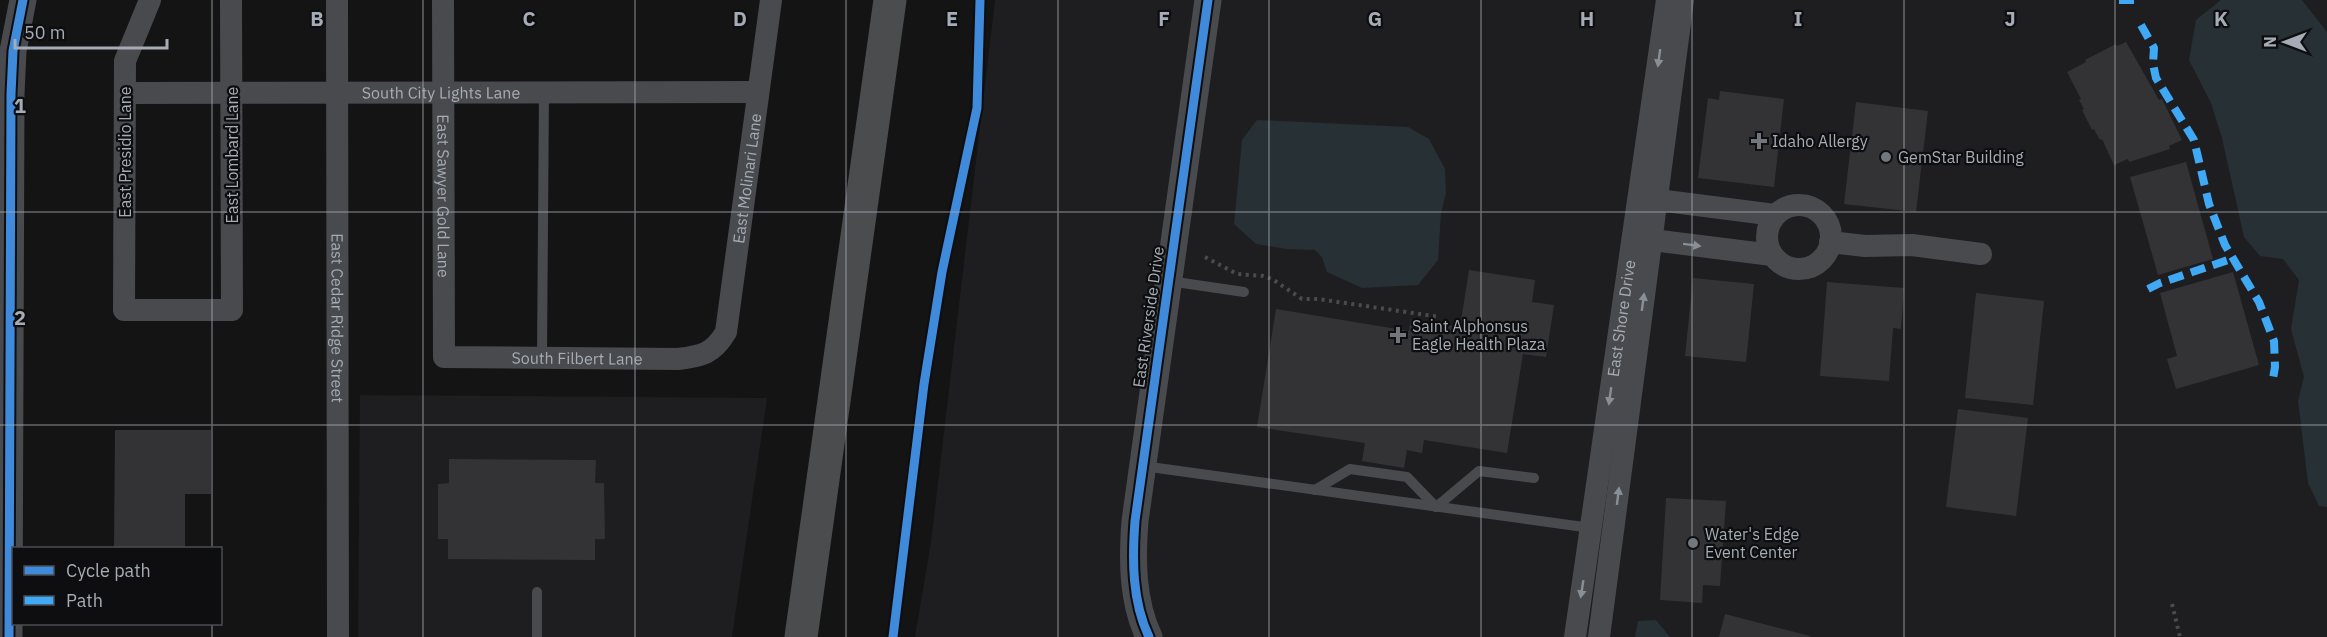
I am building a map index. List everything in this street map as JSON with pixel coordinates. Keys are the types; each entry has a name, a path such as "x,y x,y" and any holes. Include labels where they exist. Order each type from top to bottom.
{"highway":[{"path":"801,637 890,0"}],"street":[{"path":"9,637 11,94 13,51 23,0"},
{"name":"East Presidio Lane","path":"124,310 125,61 150,0"},
{"name":"East Lombard Lane","path":"124,310 232,310 231,0"},
{"name":"East Cedar Ridge Street","path":"337,0 338,637"},
{"name":"East Sawyer Gold Lane","path":"443,0 444,357"},
{"name":"East Molinari Lane","path":"709,352 718,345 726,332 771,0"},
{"name":"East Riverside Drive","path":"1149,637 1136,592 1133,556 1143,466 1208,0"},
{"name":"East Shore Drive","path":"1575,637 1602,530 1648,199 1667,0"},
{"name":"East Shore Drive","path":"1648,199 1683,0"},
{"name":"South City Lights Lane","path":"125,93 758,92"},
{"path":"1648,199 1775,215"},
{"path":"1643,239 1772,255 1786,267 1806,268 1823,258 1830,242 1830,230 1826,220 1812,207 1792,205 1775,215 1769,224 1767,234 1772,255"},
{"path":"1830,242 1865,246 1912,245 1981,254"},
{"name":"South Filbert Lane","path":"444,357 542,356 678,359 709,352"},
{"name":"East Shore Drive","path":"1599,637 1602,530"}],"lane":[{"path":"542,356 544,92"},
{"path":"1169,281 1244,292"},
{"path":"1143,466 1602,530"},
{"path":"1315,490 1350,469 1407,477 1436,507"},
{"path":"1436,507 1479,471 1534,478"},
{"path":"537,592 537,637"}],"path":[{"path":"1205,257 1237,274 1272,279 1302,299 1318,299 1440,317"},
{"path":"2172,604 2180,637"}],"shaded area":[{"path":"995,0 2327,0 2327,637 915,637 931,542"},
{"path":"2221,0 2302,0 2327,32 2327,507 2319,506 2308,483 2298,401 2304,377 2291,329 2299,280 2283,259 2260,256 2244,237 2222,138 2211,103 2189,60 2196,20"},
{"path":"1257,120 1408,127 1429,139 1445,169 1446,193 1441,213 1438,260 1418,285 1362,288 1327,272 1322,257 1315,250 1287,249 1256,244 1234,224 1242,140"},
{"path":"360,395 767,398 732,637 358,637"},
{"path":"1656,620 1670,637 1635,637 1638,621"}],"building":[{"path":"2126,42 2159,100 2162,99 2182,140 2169,146 2170,149 2129,162 2128,159 2114,165 2102,139 2100,140 2094,129 2092,130 2082,110 2084,109 2079,100 2081,99 2067,72 2116,44 2117,46"},
{"path":"1720,91 1784,99 1774,187 1698,178 1708,98 1719,100"},
{"name":"GemStar Building","path":"1856,102 1928,111 1916,212 1844,204"},
{"path":"2186,162 2213,259 2158,275 2130,177"},
{"path":"1469,270 1535,280 1532,302 1554,305 1546,357 1523,354 1507,453 1424,440 1422,453 1407,450 1404,468 1362,461 1365,443 1257,427 1276,309 1409,331 1411,319 1460,327"},
{"path":"2233,272 2259,365 2176,389 2167,359 2177,356 2160,293"},
{"path":"1693,278 1754,284 1746,362 1685,356"},
{"path":"1827,282 1904,288 1901,329 1893,328 1889,381 1820,376"},
{"path":"1976,293 2044,301 2033,405 1965,398"},
{"path":"1958,409 2028,418 2016,516 1946,507"},
{"path":"115,430 211,430 211,494 185,494 185,547 114,547"},
{"path":"449,459 596,460 595,483 604,483 605,539 595,539 595,560 448,559 448,539 438,539 438,484 449,483"},
{"name":"Water's Edge Event Center","path":"1666,498 1726,501 1720,586 1703,585 1702,603 1660,600"},
{"path":"1725,614 1810,636 1810,637 1719,637"}],"marked path":[{"path":"2119,0 2136,0"},
{"path":"2141,25 2154,48 2153,64 2156,78 2194,140 2209,204 2225,245 2259,302 2274,341 2275,367 2272,384"},
{"path":"2148,289 2234,258"}],"cycle path":[{"path":"9,637 11,94 13,51 23,0"},
{"path":"893,637 924,384 942,272 977,108 980,0"},
{"path":"1149,637 1139,609 1134,580 1135,521 1208,0"}],"place":[{"name":"Idaho Allergy","path":"1759,141"},
{"name":"GemStar Building","path":"1886,157"},
{"name":"Saint Alphonsus Eagle Health Plaza","path":"1398,335"},
{"name":"Water's Edge Event Center","path":"1693,543"}]}
